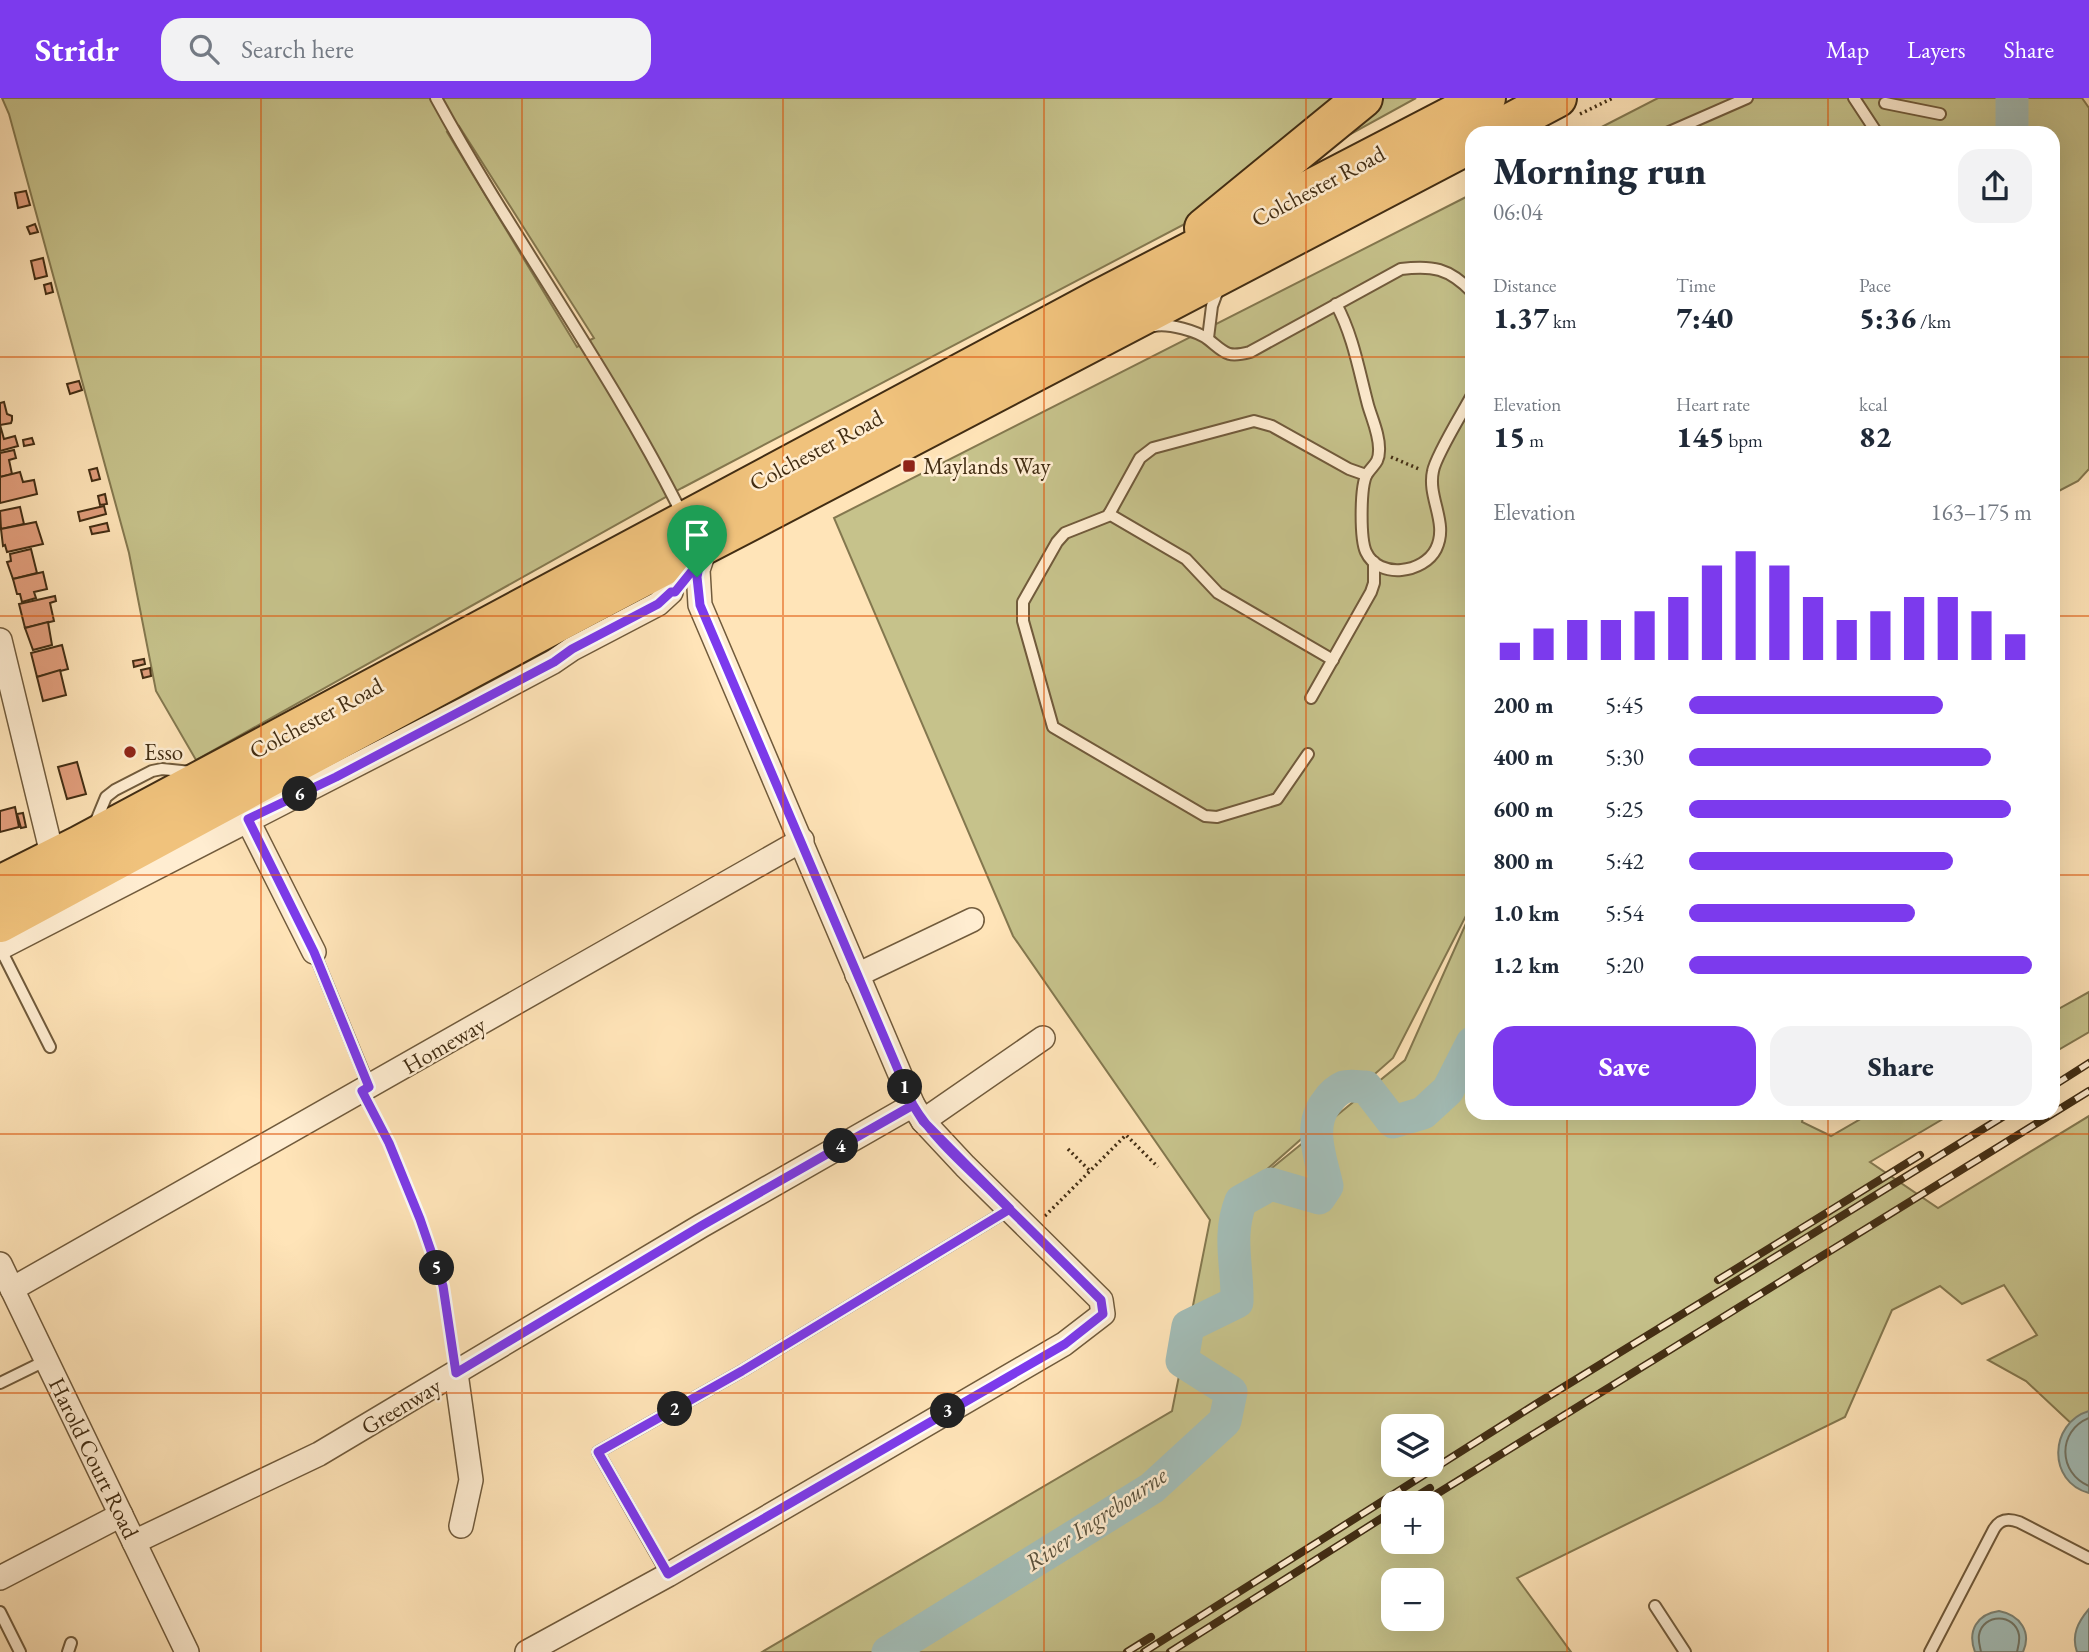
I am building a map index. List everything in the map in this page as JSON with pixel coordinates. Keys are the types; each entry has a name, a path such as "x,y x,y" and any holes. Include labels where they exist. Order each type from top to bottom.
{"highway":[{"path":"1156,271 1215,218 1363,98"},
{"name":"Colchester Road","path":"0,923 154,842 234,795 697,541 1156,271 1486,98"},
{"path":"1504,126 1557,98"},
{"name":"Colchester Road","path":"0,885 66,851 234,795 621,589 697,541 1022,380 1465,147"}],"street":[{"name":"Colchester Road","path":"0,948 158,869 234,795 336,777 658,604 673,592 697,541"},
{"path":"527,1652 668,1574 1065,1344 1103,1314 1101,1300 918,1113 700,605 697,541"},
{"path":"621,589 673,592 690,597 700,605"},
{"path":"0,640 66,851"},
{"path":"234,795 314,952"},
{"name":"Homeway","path":"12,1289 802,840"},
{"path":"857,975 972,920"},
{"name":"Greenway","path":"134,1542 319,1454 701,1226 918,1113 1043,1038"},
{"name":"Harold Court Road","path":"0,1264 187,1652"},
{"path":"456,1373 471,1480 461,1526"},
{"path":"0,1578 121,1515"}],"lane":[{"path":"436,98 456,135 586,343 669,485 697,541"},
{"path":"1683,126 1747,98"},
{"path":"1854,98 1873,126"},
{"path":"1868,118 1885,100 1940,114"},
{"path":"1145,329 1168,324 1208,338 1217,349 1227,354 1240,355 1401,269 1426,266 1444,271 1465,285"},
{"path":"1208,338 1212,306 1225,271"},
{"path":"1336,304 1348,330 1379,444 1376,465 1366,475 1361,511 1366,553 1374,562 1390,570 1412,569 1424,564 1435,552 1441,537 1441,522 1432,489 1433,471 1465,409"},
{"path":"1022,380 1099,352"},
{"path":"1308,754 1277,799 1210,817 1053,727 1023,621 1023,602 1057,542 1065,533 1100,521 1108,514 1146,452 1153,448 1245,422 1263,422 1349,469 1366,475"},
{"path":"1108,514 1186,559 1218,593 1333,660"},
{"path":"1311,698 1371,592 1374,562"},
{"path":"0,948 50,1047"},
{"path":"314,952 366,1089"},
{"path":"668,1574 598,1452 742,1371 1010,1209"},
{"path":"0,1383 47,1360"},
{"path":"1930,1652 2000,1522 2010,1519 2019,1522 2089,1558"},
{"path":"1654,1606 1685,1652"},
{"path":"0,1612 20,1652"}],"path":[{"path":"1379,452 1416,469 1433,471"},
{"path":"366,1089 420,1219 443,1286 456,1373"},
{"path":"1031,1230 1126,1135 1158,1167"},
{"path":"1069,1149 1090,1171"}],"shaded area":[{"path":"2,98 1416,98 1240,195 682,488 196,760 156,691 129,553 9,114","holes":["459,126 594,338 577,347 447,132"]},
{"path":"1658,98 2082,98 2089,108 2089,469 2078,481 2060,490 2060,126 1604,126"},
{"path":"1465,198 1465,918 1393,1058 1230,1202 1405,1060 1465,926 1465,1120 1802,1120 1831,1136 1859,1120 1941,1120 1870,1162 1938,1208 2089,1116 2089,1437 2026,1381 1988,1360 2037,1335 2004,1285 1962,1304 1940,1286 1892,1310 1845,1417 1517,1578 1571,1652 762,1652 1172,1411 1210,1220 1013,936 834,518"},
{"path":"2089,992 2089,1032 2060,1049 2060,1008"}],"water":[{"path":"2089,1411 2089,1493 2075,1487 2066,1477 2058,1452 2066,1427"},
{"path":"2089,1609 2089,1652 2077,1652 2077,1629"},
{"path":"1999,1611 2013,1616 2025,1631 2023,1652 1975,1652 1972,1637 1976,1625 1985,1616"}],"building":[{"path":"26,191 30,205 18,208 15,193"},
{"path":"35,224 38,232 30,234 27,227"},
{"path":"43,258 47,276 35,279 31,261"},
{"path":"51,283 53,292 46,294 44,285"},
{"path":"79,381 82,390 70,394 67,384"},
{"path":"4,402 7,414 12,416 12,420 11,423 0,425 0,403"},
{"path":"0,425 4,439 15,436 18,446 0,451"},
{"path":"32,438 34,444 24,446 23,440"},
{"path":"14,450 16,458 9,460 12,474 0,477 0,453"},
{"path":"97,468 100,479 92,481 89,470"},
{"path":"20,472 23,482 34,480 37,494 0,503 0,477"},
{"path":"105,494 107,504 100,505 98,496"},
{"path":"104,506 106,514 80,521 78,512"},
{"path":"20,507 24,524 1,529 0,511"},
{"path":"36,522 43,544 7,552 5,545 3,546 1,529"},
{"path":"107,523 109,531 92,534 90,527"},
{"path":"31,549 37,573 13,579 7,562 11,561 10,554"},
{"path":"43,572 47,589 34,592 36,598 22,602 13,579"},
{"path":"55,596 56,601 50,603 54,621 25,628 19,604"},
{"path":"48,622 52,645 33,650 25,628"},
{"path":"62,645 68,669 37,677 31,653"},
{"path":"144,659 145,664 134,667 133,661"},
{"path":"150,668 151,676 143,678 141,670"},
{"path":"60,670 66,695 43,701 37,677"},
{"path":"77,762 86,794 67,799 58,767"},
{"path":"15,807 19,827 0,832 0,811"},
{"path":"23,813 26,827 21,828 17,814"}],"waterway":[{"name":"River Ingrebourne","path":"2012,98 2012,126"},
{"name":"River Ingrebourne","path":"888,1652 1152,1488 1225,1421 1231,1392 1182,1361 1188,1326 1237,1302 1234,1239 1241,1201 1271,1184 1319,1198 1327,1186 1317,1143 1318,1121 1321,1111 1339,1090 1352,1086 1366,1087 1393,1122 1423,1113 1448,1090 1465,1057"}],"railway":[{"path":"2060,1082 2089,1063"},
{"path":"2060,1109 2089,1091"},
{"path":"1144,1652 1536,1404 1998,1120"},
{"path":"1441,1491 2042,1120"},
{"path":"1718,1280 1920,1155"},
{"path":"1425,1491 1430,1488"},
{"path":"1170,1652 1381,1519"},
{"path":"1127,1652 1151,1637"}],"place":[{"name":"Maylands Way","path":"909,466"},
{"name":"Esso","path":"130,752"}],"route":[{"path":"697,577 700,561 675,592 671,592 658,604 336,777 248,819 314,952 369,1087 362,1091 389,1143 420,1219 443,1286 456,1373 701,1226 913,1105 923,1121 965,1166 1010,1209 1101,1300 1103,1314 1065,1344 668,1574 598,1452 742,1371 1010,1209 923,1121 913,1105 700,605 697,577"}]}
